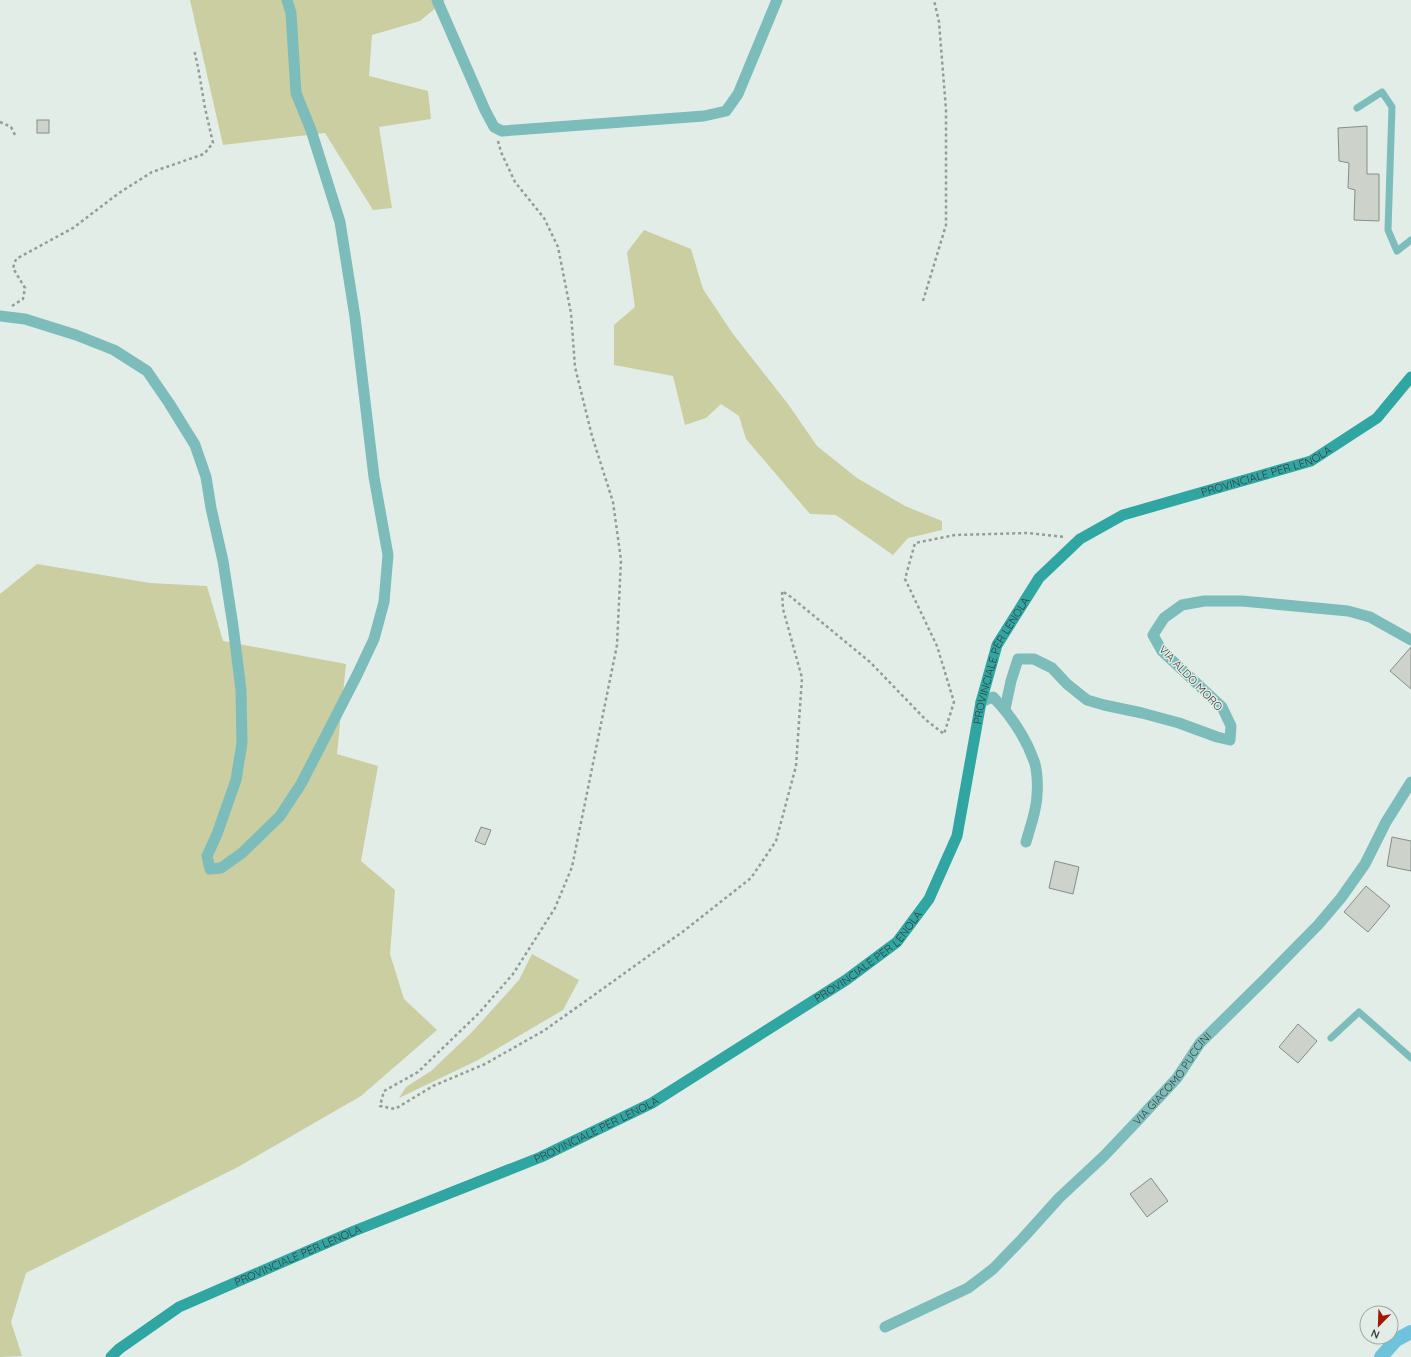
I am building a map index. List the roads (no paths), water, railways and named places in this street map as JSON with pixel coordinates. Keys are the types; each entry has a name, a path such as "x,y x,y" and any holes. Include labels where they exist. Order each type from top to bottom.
{"main road":[{"name":"PROVINCIALE PER LENOLA","path":"111,1357 119,1349 179,1307 354,1231 541,1157 652,1103 846,980 897,942 928,899 957,836 981,702 997,645 1039,578 1080,539 1123,514 1311,461 1377,418 1411,377"}],"street":[{"path":"0,316 25,319 76,335 114,350 147,371 195,445 206,477 210,508 223,561 241,690 242,743 236,780 217,834 207,856 210,869 221,868 242,853 280,816 301,784 325,739 374,639 384,602 388,555 374,477 355,317 340,222 311,130 296,93 291,13 287,0"},
{"path":"437,0 485,110 494,127 502,131 704,116 726,111 738,94 777,0"},
{"name":"VIA ALDO MORO","path":"1005,709 1011,681 1018,660 1034,659 1052,668 1067,684 1087,700 1104,706 1142,713 1179,723 1217,737 1230,740 1232,726 1222,707 1162,651 1153,635 1164,618 1182,606 1204,601 1242,600 1348,611 1370,617 1411,640"},
{"path":"981,702 993,697 1005,709 1021,734 1035,762 1038,795 1026,842"},
{"name":"VIA GIACOMO PUCCINI","path":"885,1327 968,1288 993,1269 1059,1198 1104,1156 1177,1078 1200,1044 1318,925 1341,898 1365,864 1386,822 1411,782"}],"lane":[{"path":"1357,108 1382,92 1392,107 1388,230 1397,251 1411,240"},
{"path":"1331,1038 1359,1012 1411,1058"}],"waterway":[{"path":"1381,1357 1396,1340 1411,1332"}]}
